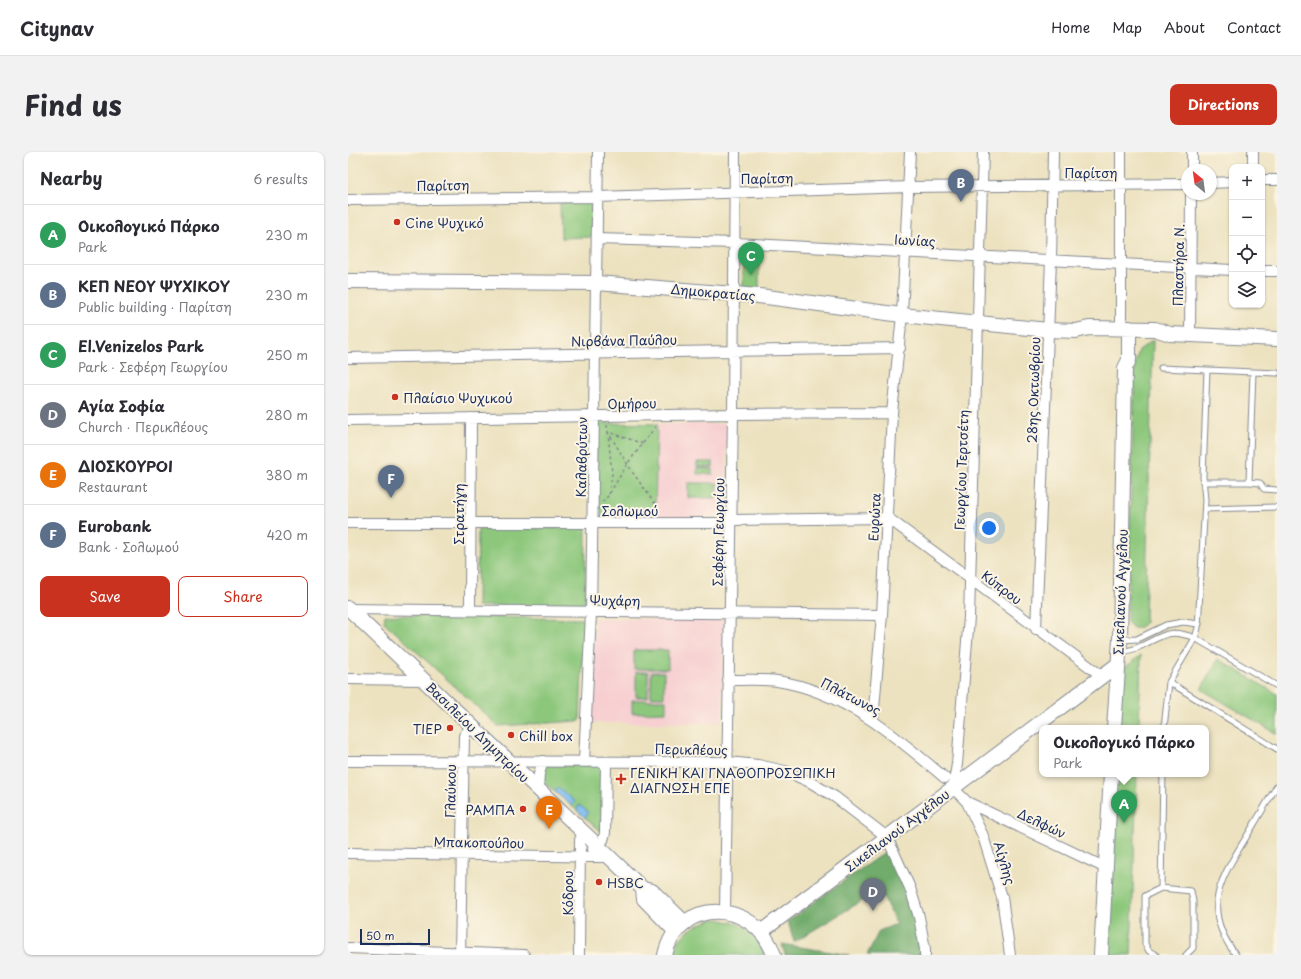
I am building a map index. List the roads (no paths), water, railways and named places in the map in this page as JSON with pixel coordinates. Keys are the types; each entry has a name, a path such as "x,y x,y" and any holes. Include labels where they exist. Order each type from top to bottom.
{"street":[{"name":"Καλαβρύτων","path":"584,762 591,613 598,152"},
{"name":"Σεφέρη Γεωργίου","path":"725,912 733,414 735,152"},
{"name":"Ευρώτα","path":"873,720 882,615 892,413 900,348 910,187 910,152"},
{"name":"Γεωργίου Τερτσέτη","path":"949,783 957,764 970,579 983,152"},
{"name":"28ης Οκτωβρίου","path":"1036,629 1051,260 1053,152"},
{"path":"1121,152 1121,262 1125,332"},
{"path":"1192,152 1192,164"},
{"path":"1253,152 1253,164"},
{"path":"1265,180 1277,180"},
{"path":"1217,183 1229,182"},
{"name":"Παρίτση","path":"348,200 597,197 910,187 1181,184"},
{"name":"Πλαστήρα Ν.","path":"1190,336 1191,200"},
{"name":"Ιωνίας","path":"597,239 735,243 906,253 1121,262 1229,270"},
{"path":"1265,271 1277,271"},
{"name":"Δημοκρατίας","path":"348,281 597,283 734,293 902,315 1048,330 1076,331 1089,336 1125,332 1154,337 1170,334 1277,339"},
{"name":"Σικελιανού Αγγέλου","path":"762,931 887,838 949,783 1102,676 1118,653 1125,368 1129,360 1125,332"},
{"name":"Νιρβάνα Παύλου","path":"348,358 900,348"},
{"name":"Ομήρου","path":"348,420 892,413"},
{"name":"Στρατήγη","path":"470,610 471,418"},
{"name":"Κύπρου","path":"888,518 1036,629 1102,676"},
{"name":"Σολωμού","path":"348,523 721,523 731,520 888,518"},
{"name":"Ψυχάρη","path":"348,608 591,613 882,615"},
{"name":"Βασιλείου Δημητρίου","path":"348,608 643,889 652,891 680,927"},
{"path":"1114,725 1118,653"},
{"path":"348,679 423,680"},
{"name":"Πλάτωνος","path":"728,680 777,681 822,693 873,720 908,746 949,783"},
{"name":"Γλαύκου","path":"460,954 464,736 471,726"},
{"name":"Περικλέους","path":"348,761 728,762 758,765 786,771 810,782 835,797 887,838 910,888 919,917 925,955"},
{"path":"538,790 539,774 543,761"},
{"path":"580,856 588,854 597,846 605,833 606,762"},
{"path":"1101,955 1111,777"},
{"name":"Αίγλης","path":"949,783 967,802 983,836 1002,896 1010,955"},
{"name":"Δελφών","path":"967,802 1106,868"},
{"name":"Κόδρου","path":"579,955 580,840 583,832"},
{"name":"Μπακοπούλου","path":"348,853 610,857"},
{"path":"665,955 680,927 695,917 710,912 725,912 745,918 762,931 773,952"},
{"name":"Σικελιανού Αγγέλου","path":"773,952 774,935 786,914"},
{"path":"348,948 460,954 524,955"}],"lane":[{"path":"1161,368 1277,373"},
{"path":"1164,725 1169,682 1195,638 1199,624 1205,509 1203,482 1207,370"},
{"path":"1249,482 1253,372"},
{"path":"1203,482 1260,483 1264,489 1277,490"},
{"path":"1205,509 1277,507"},
{"path":"1118,653 1136,639 1166,625 1183,622 1199,624"},
{"path":"1118,653 1141,647 1167,633 1183,633 1195,638 1277,686"},
{"path":"1169,682 1277,749"},
{"path":"1161,888 1163,777"},
{"path":"1236,955 1217,918 1216,900 1218,890 1225,872 1277,786"},
{"path":"1156,955 1149,951 1145,944 1145,896 1161,888 1191,891 1193,902 1193,948 1186,955"}],"water":[{"path":"558,787 575,802 572,806 554,791"},
{"path":"579,805 588,812 585,818 577,810"}],"place":[{"name":"ΚΕΠ ΝΕΟΥ ΨΥΧΙΚΟΥ","path":"961,202"},
{"name":"Cine Ψυχικό","path":"397,222"},
{"name":"El.Venizelos Park","path":"751,275"},
{"name":"Πλαίσιο Ψυχικού","path":"395,397"},
{"name":"Eurobank","path":"391,498"},
{"name":"ΤΙΕΡ","path":"450,728"},
{"name":"Chill box","path":"511,735"},
{"name":"ΓΕΝΙΚΗ ΚΑΙ ΓΝΑΘΟΠΡΟΣΩΠΙΚΗ ΔΙΑΓΝΩΣΗ ΕΠΕ","path":"621,779"},
{"name":"ΡΑΜΠΑ","path":"523,809"},
{"name":"Οικολογικό Πάρκο","path":"1124,823"},
{"name":"ΔΙΟΣΚΟΥΡΟΙ","path":"549,829"},
{"name":"HSBC","path":"599,882"},
{"name":"Αγία Σοφία","path":"873,911"}]}
